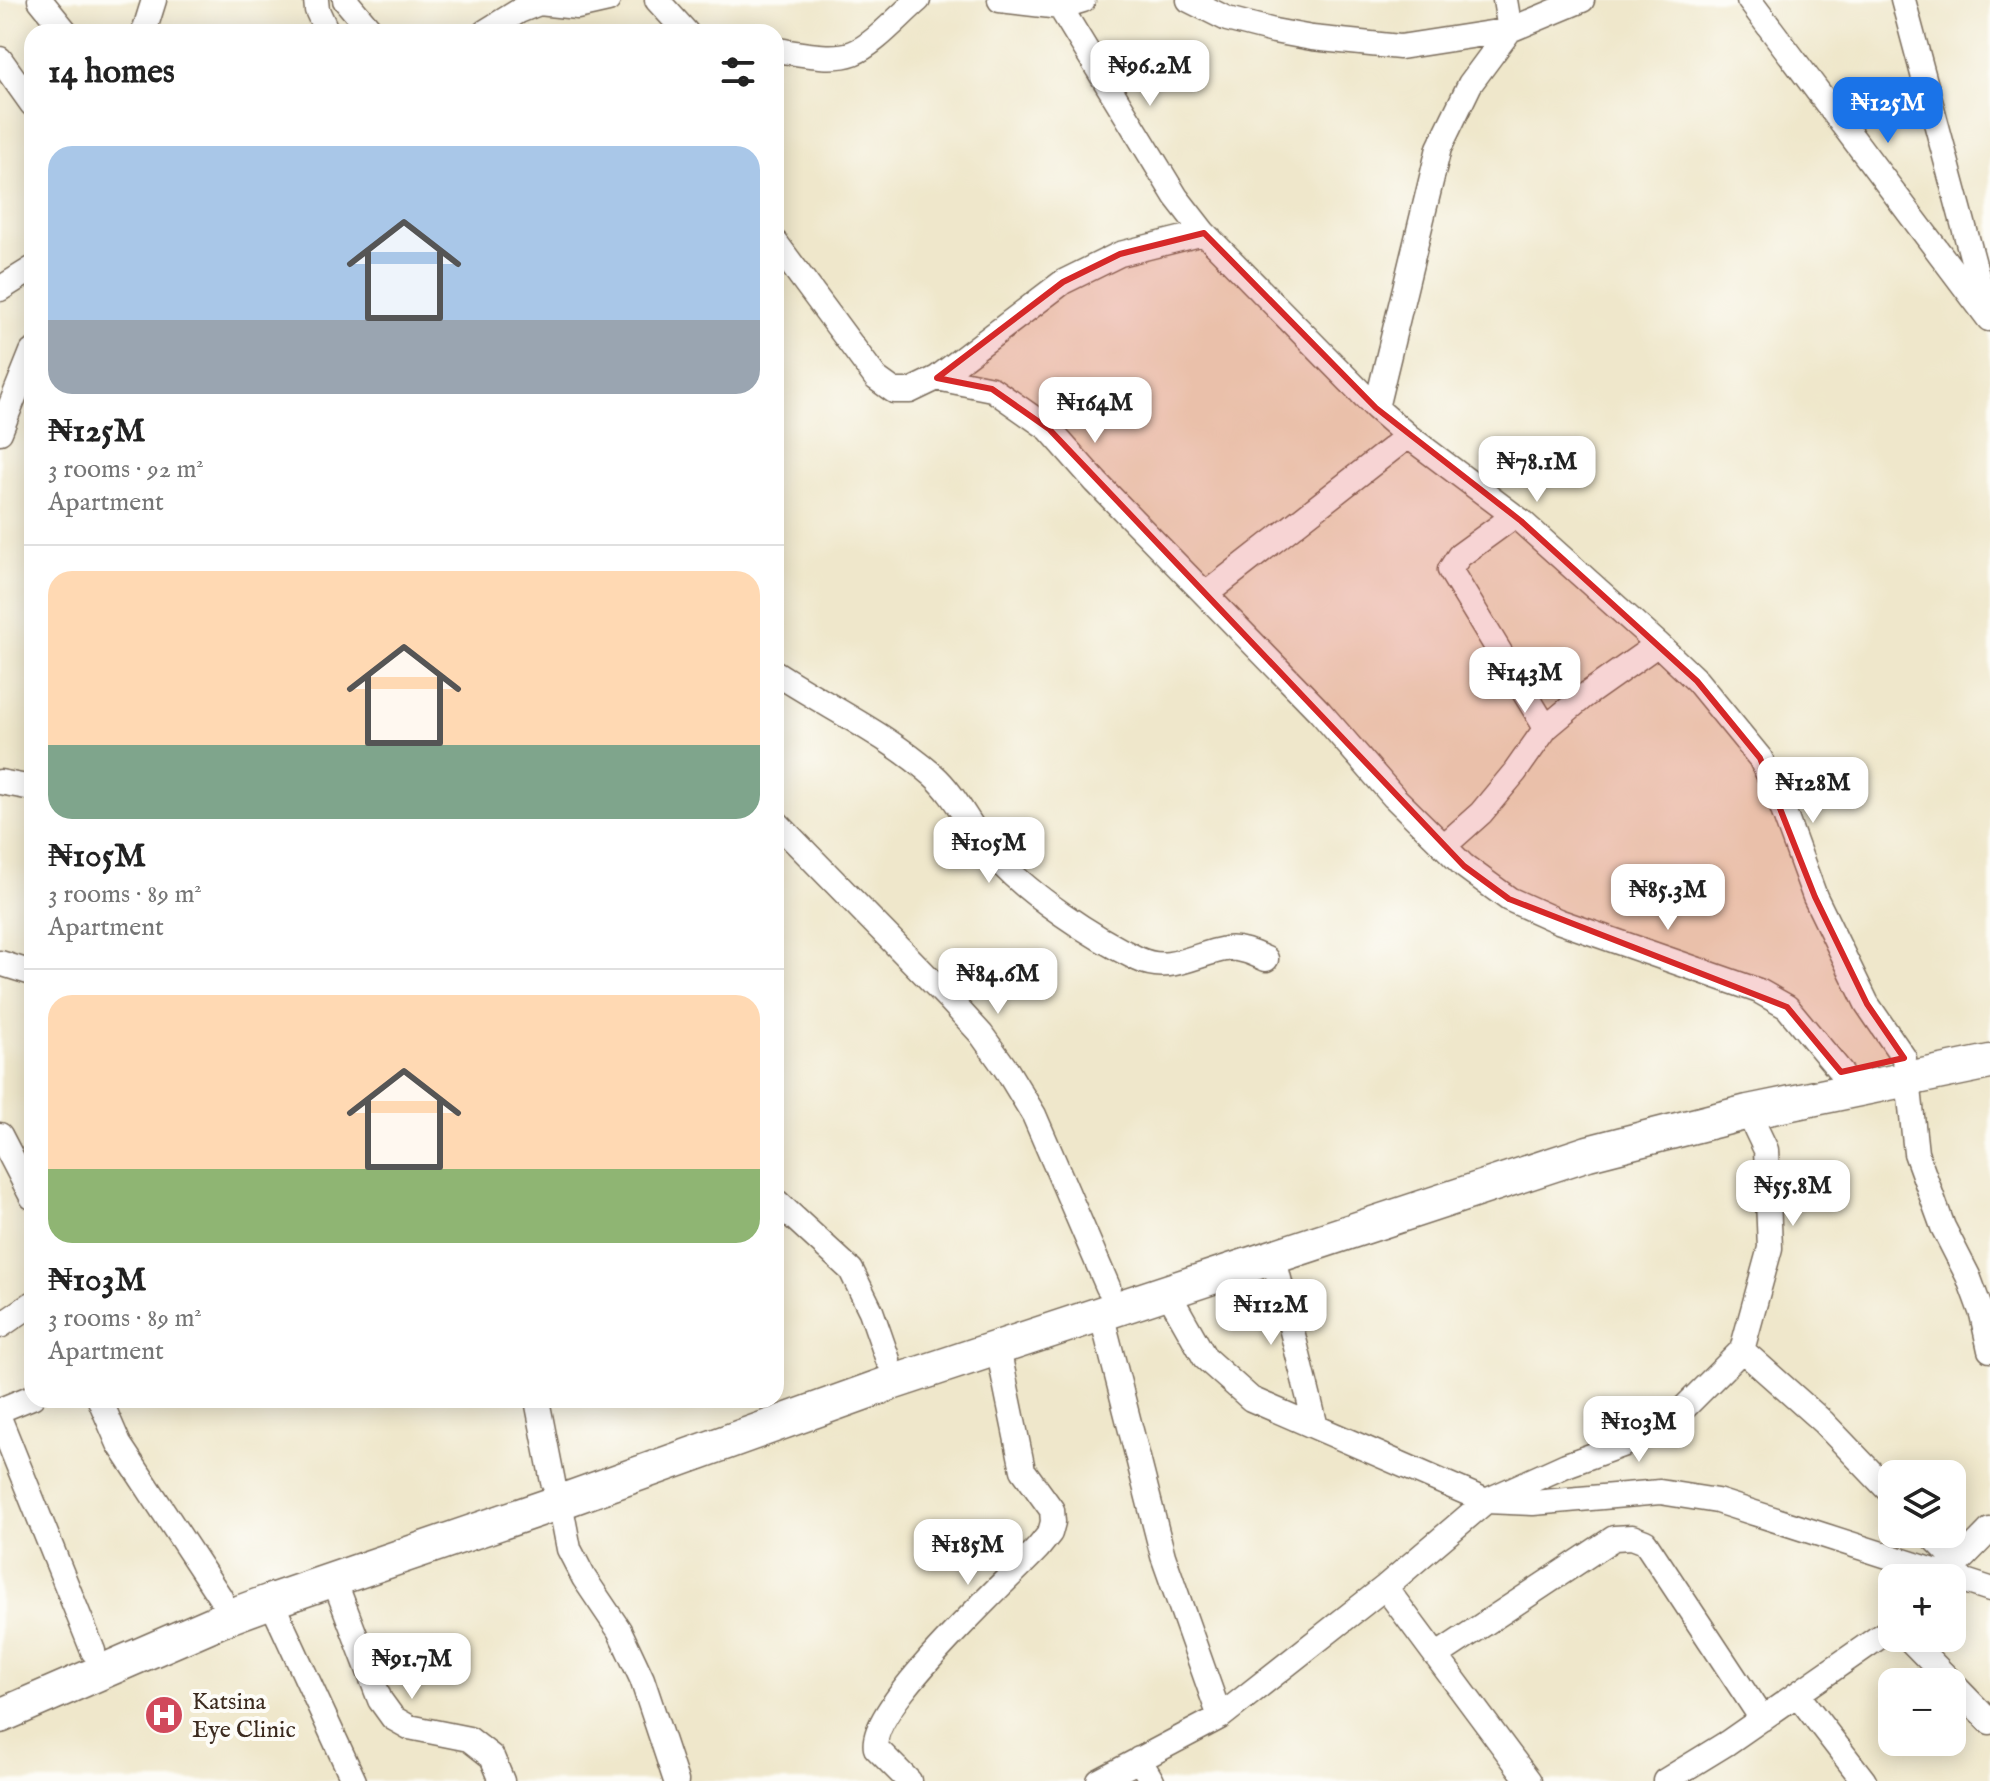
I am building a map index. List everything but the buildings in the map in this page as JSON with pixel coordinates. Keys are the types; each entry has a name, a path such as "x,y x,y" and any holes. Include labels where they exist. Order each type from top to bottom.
{"highway":[{"path":"0,1692 220,1597 557,1492 998,1348 1105,1300 1167,1291 1585,1143 1748,1112 1906,1068 1990,1038"},
{"path":"784,1401 888,1360 992,1328 1105,1300 1729,1094 1841,1072 1990,1062"},
{"path":"557,1492 768,1408"},
{"path":"0,1716 228,1617 334,1580 494,1512"}],"street":[{"path":"40,0 60,24"},
{"path":"146,24 154,0"},
{"path":"316,0 323,24"},
{"path":"345,0 365,24"},
{"path":"500,24 539,3 577,7 608,0"},
{"path":"657,0 683,24"},
{"path":"784,51 835,56 852,54 918,0"},
{"path":"1000,0 1072,4 1176,197 1204,233 1376,408 1514,516 1658,644 1697,681 1760,758 1775,788 1815,897 1867,1004 1906,1068 1916,1153 1943,1227 1977,1301 1990,1350"},
{"path":"1189,0 1227,19 1274,31 1400,47 1510,30 1582,0"},
{"path":"1376,408 1439,148 1470,84 1510,30 1505,0"},
{"path":"1749,0 1989,321"},
{"path":"1903,0 1989,321"},
{"path":"0,59 24,93"},
{"path":"784,254 876,378 894,391 910,391 937,378 1063,282 1120,254 1204,233"},
{"path":"0,289 24,274"},
{"path":"0,432 24,372"},
{"path":"937,378 992,389 1049,429 1096,482 1320,712 1394,797 1464,866 1509,899 1558,921 1759,991 1787,1007 1841,1072"},
{"path":"1206,594 1408,436"},
{"path":"1514,516 1459,556 1450,570 1546,728"},
{"path":"1444,846 1481,813 1546,728 1583,697 1658,644"},
{"path":"784,678 825,706 891,742 936,778 995,857 1024,884 1087,930 1141,961 1171,965 1227,949 1250,951 1266,959"},
{"path":"0,782 24,786"},
{"path":"784,831 948,998 989,1045 1034,1115 1105,1300 1163,1556 1220,1717"},
{"path":"0,963 24,970"},
{"path":"1099,1781 1220,1717 1385,1587 1486,1501 1566,1465 1627,1443 1679,1413 1742,1350 1770,1248 1766,1150 1748,1112"},
{"path":"0,1135 24,1182"},
{"path":"784,1208 851,1270 871,1311 888,1360"},
{"path":"1273,1255 1316,1427"},
{"path":"1167,1291 1205,1358 1251,1399 1486,1501 1533,1503 1660,1492 1717,1501 1923,1564"},
{"path":"0,1326 24,1310"},
{"path":"909,1781 876,1748 874,1742 887,1711 945,1642 1038,1548 1050,1533 1053,1522 1052,1510 1023,1470 998,1348"},
{"path":"1742,1350 1823,1422 1878,1479"},
{"path":"0,1410 24,1400"},
{"path":"103,1408 119,1444 220,1597"},
{"path":"539,1408 569,1549 584,1578 619,1630 642,1679 676,1781"},
{"path":"0,1420 93,1651"},
{"path":"1957,1564 1990,1530"},
{"path":"1436,1656 1614,1538 1632,1537 1645,1542 1762,1719"},
{"path":"1966,1579 1990,1589"},
{"path":"334,1580 380,1700 393,1718 409,1727 469,1739 492,1757 502,1781"},
{"path":"1385,1587 1529,1781"},
{"path":"271,1601 354,1781"},
{"path":"1665,1781 1693,1774 1762,1719 1878,1638"},
{"path":"1921,1652 1937,1668"},
{"path":"1797,1694 1864,1781"},
{"path":"1966,1698 1990,1722"},
{"path":"1139,1759 1152,1781"}],"highlighted area":[{"path":"1204,233 1376,408 1521,521 1697,681 1760,758 1815,897 1867,1004 1904,1058 1841,1072 1787,1007 1509,899 1464,866 1049,429 992,389 937,378 1063,282 1120,254"}],"place":[{"name":"Katsina Eye Clinic","path":"164,1715"}]}
